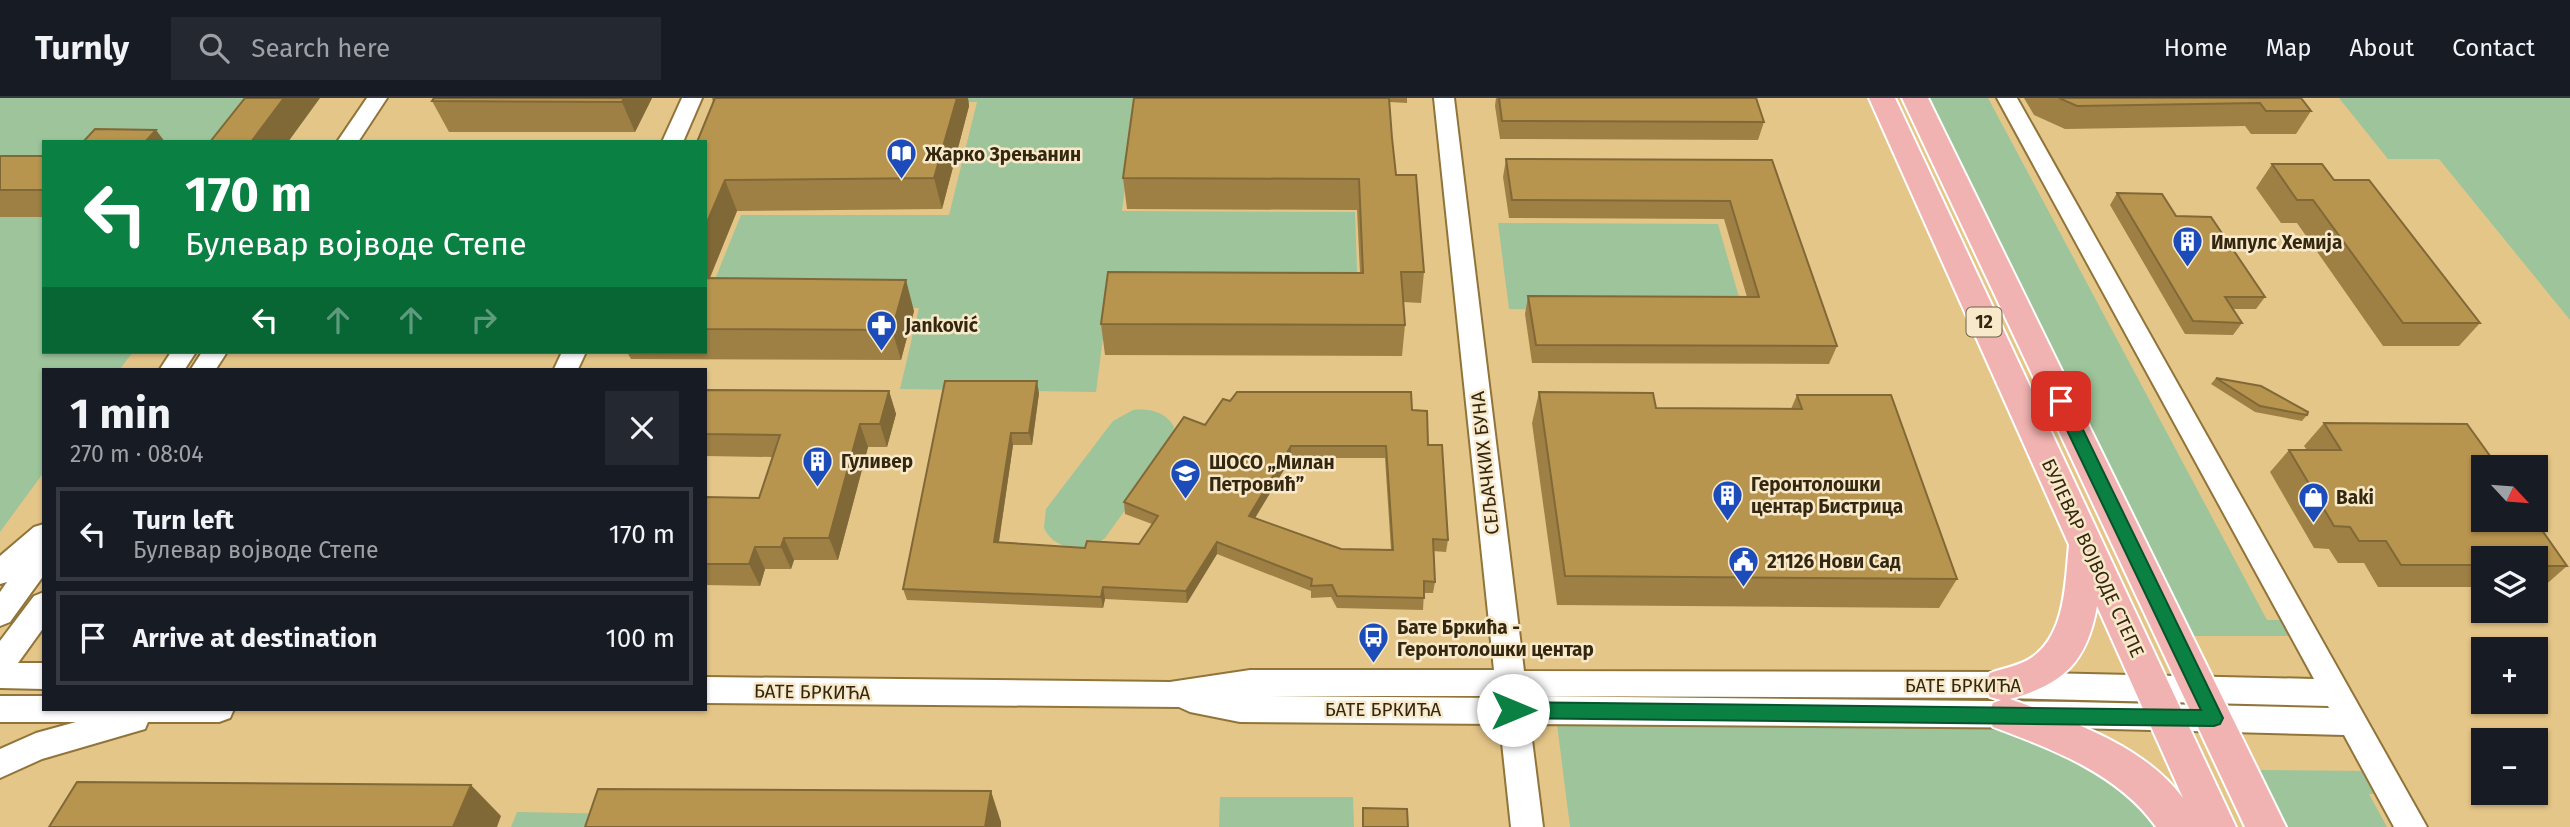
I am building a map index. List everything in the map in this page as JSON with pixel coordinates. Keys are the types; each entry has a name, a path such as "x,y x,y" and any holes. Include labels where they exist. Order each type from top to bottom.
{"main road":[{"name":"БУЛЕВАР ВОЈВОДЕ СТЕПЕ","path":"1882,98 2216,827"},
{"name":"БУЛЕВАР ВОЈВОДЕ СТЕПЕ","path":"1915,98 2266,827"},
{"path":"2087,545 2080,595 2067,646 2046,669 2005,700 2119,766 2148,791 2180,827"}],"street":[{"path":"348,140 377,98"},
{"path":"673,140 692,98"},
{"name":"СЕЉАЧКИХ БУНА","path":"1444,98 1527,827"},
{"path":"2007,98 2411,827"},
{"path":"0,573 42,537"},
{"path":"0,614 42,556"},
{"path":"0,664 42,607"},
{"path":"0,675 42,676"},
{"name":"БАТЕ БРКИЋА","path":"707,690 1170,695 1240,709 1512,697 2159,702 2207,704 2352,722"},
{"name":"БАТЕ БРКИЋА","path":"2207,704 2336,693"},
{"path":"0,709 42,709"},
{"path":"0,764 43,745 164,711"}],"green space":[{"path":"0,98 320,98 289,140 42,140 42,354 131,354 121,368 42,368 42,475 0,532"},
{"path":"781,98 1136,98 1122,211 1355,212 1358,300 1108,299 1096,392 900,389 919,308 707,304 707,299 741,215 949,215 977,102 779,101"},
{"path":"1920,98 1988,98 2267,620 2288,620 2296,636 2183,636"},
{"path":"2339,98 2570,98 2570,320 2439,159 2388,159"},
{"path":"1498,223 1718,224 1743,311 1509,309"},
{"path":"1133,410 1151,411 1167,418 1174,427 1172,445 1105,538 1089,546 1080,547 1056,542 1044,528 1046,509 1113,421"},
{"path":"1556,716 2009,722 2103,767 2166,827 1570,827"},
{"path":"2246,770 2371,771 2384,794 2369,794 2387,827 2274,827"},
{"path":"1220,797 1353,797 1354,827 1219,827"},
{"path":"517,812 624,814 620,827 511,827"}],"building":[{"path":"245,98 284,98 252,140 212,140"},
{"path":"434,98 624,98 622,102 432,101"},
{"path":"715,98 957,98 934,178 725,180 707,222 707,140 698,140"},
{"path":"1134,98 1389,98 1396,175 1416,175 1424,272 1401,272 1405,325 1101,324 1108,272 1363,273 1359,179 1123,178"},
{"path":"1499,98 1756,98 1764,122 1502,121"},
{"path":"2059,98 2301,98 2311,111 2266,111 2260,103 2077,106"},
{"path":"95,129 156,130 147,140 85,140"},
{"path":"0,156 42,156 42,190 0,190"},
{"path":"1506,159 1772,160 1837,346 1536,345 1528,296 1759,297 1730,201 1512,200"},
{"path":"2272,164 2322,164 2334,180 2369,180 2480,323 2403,323 2313,200 2297,200"},
{"name":"Импулс Хемија","path":"2117,193 2162,194 2176,216 2211,217 2265,297 2225,297 2242,323 2193,321"},
{"path":"707,278 906,280 892,330 707,329"},
{"path":"2216,378 2261,386 2308,412 2307,415 2260,406"},
{"path":"945,381 1037,381 1029,433 1011,433 994,542 1085,548 1087,541 1139,544 1158,516 1124,502 1184,417 1205,425 1223,399 1230,401 1237,392 1411,392 1412,410 1427,411 1428,445 1442,445 1448,540 1433,539 1435,582 1424,581 1424,598 1337,596 1332,585 1311,586 1312,579 1217,542 1186,591 1103,587 1101,597 903,589","holes":["1291,446 1386,446 1393,550 1341,549 1249,516"]},
{"name":"Гуливер","path":"707,390 889,391 880,424 860,424 829,538 784,538 781,547 755,547 749,564 707,564 707,497 759,498 780,435 707,434"},
{"name":"Геронтолошки центар Бистрица","path":"1539,392 1653,393 1656,408 1802,409 1797,395 1891,395 1957,579 1565,576"},
{"path":"2324,423 2467,424 2489,455 2471,455 2471,532 2543,532 2567,566 2548,566 2548,546 2471,546 2471,565 2401,565 2386,541 2359,541 2350,527 2334,526 2289,450 2341,450"},
{"path":"77,782 471,785 453,827 49,827"},
{"path":"598,789 991,791 985,827 585,827"},
{"path":"1363,808 1407,809 1408,827 1363,827"}],"place":[{"name":"Жарко Зрењанин","path":"902,181"},
{"name":"Импулс Хемија","path":"2188,269"},
{"name":"Janković","path":"882,352"},
{"name":"Гуливер","path":"818,488"},
{"name":"ШОСО „Милан Петровић”","path":"1186,500"},
{"name":"Геронтолошки центар Бистрица","path":"1728,522"},
{"name":"Baki","path":"2313,524"},
{"name":"21126 Нови Сад","path":"1744,588"},
{"name":"Бате Бркића - Геронтолошки центар","path":"1374,665"}],"route":[{"path":"1513,710 2214,718 2061,401"}]}
